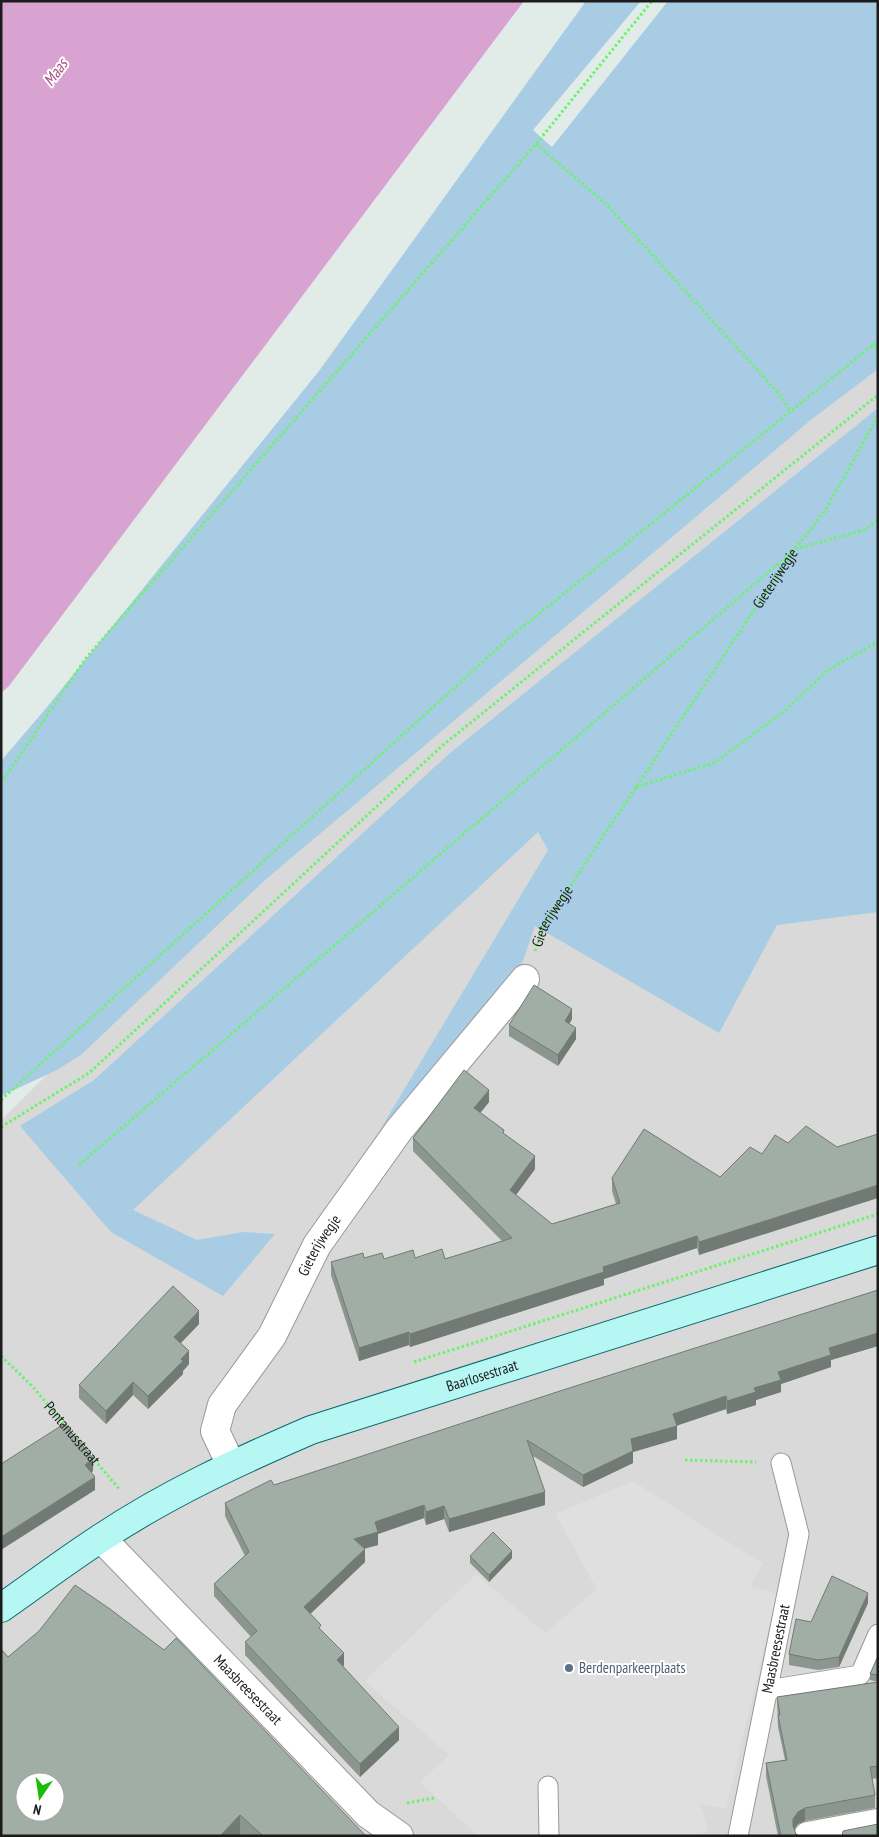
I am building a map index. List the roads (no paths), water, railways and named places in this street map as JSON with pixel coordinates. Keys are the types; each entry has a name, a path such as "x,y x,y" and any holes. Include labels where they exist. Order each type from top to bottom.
{"street":[{"name":"Gieterijwegje","path":"231,1465 215,1431 222,1405 272,1336 317,1245 399,1130 525,979"},
{"name":"Baarlosestraat","path":"101,1538 140,1514 231,1465 311,1430 878,1250"},
{"path":"1,1608 101,1538"},
{"name":"Maasbreesestraat","path":"101,1538 368,1814 399,1836"},
{"path":"808,1836 878,1824"}],"lane":[{"name":"Maasbreesestraat","path":"738,1836 800,1534 781,1463"},
{"path":"768,1690 860,1675 878,1634"},
{"path":"548,1786 549,1836"}],"water":[{"name":"Maas","path":"1,1 524,1 9,686 1,693"}],"place":[{"name":"Berdenparkeerplaats","path":"569,1668"}]}
